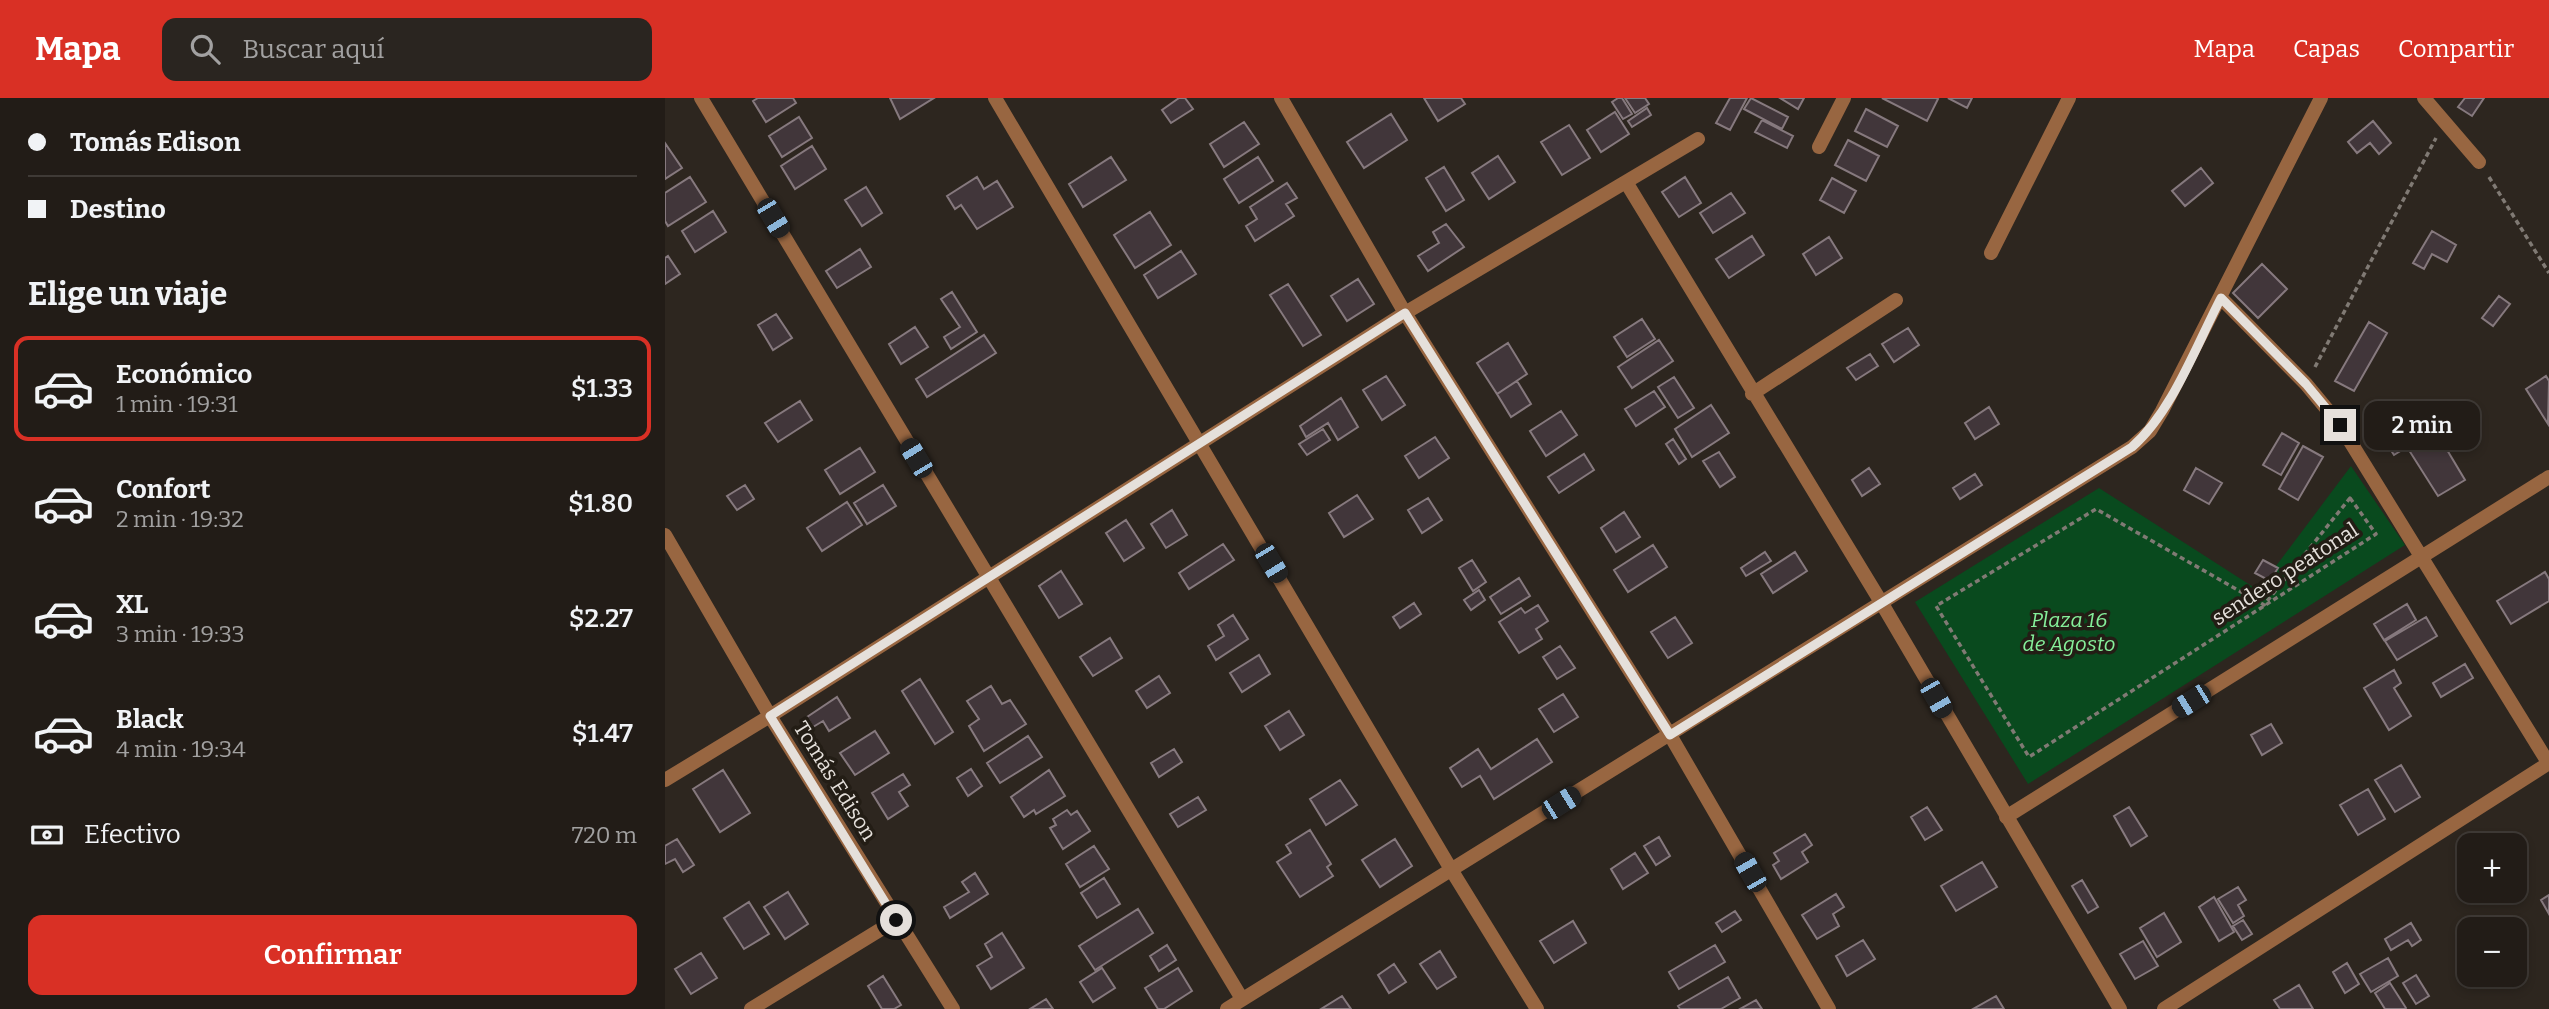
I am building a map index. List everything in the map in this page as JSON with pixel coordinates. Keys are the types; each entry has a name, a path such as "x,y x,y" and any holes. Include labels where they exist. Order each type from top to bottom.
{"street":[{"path":"701,98 1242,999"},
{"path":"995,98 1452,871 1537,1009"},
{"path":"1281,98 1405,313 1670,735 1829,1009"},
{"path":"1819,147 1844,98"},
{"path":"1991,253 2069,98"},
{"path":"1227,1009 2132,447 2150,430 2221,298 2321,98"},
{"path":"2424,98 2479,162"},
{"path":"665,780 1201,445 1405,313 1698,139"},
{"path":"1626,182 1752,394 1881,602 2120,1009"},
{"path":"2164,1009 2549,763 2423,555 2340,425 2306,384 2221,298"},
{"path":"1752,394 1896,300"},
{"path":"2006,817 2549,477"},
{"name":"Tomás Edison","path":"665,535 770,716 953,1009"},
{"path":"751,1009 896,920"}],"path":[{"path":"2306,384 2445,120"},
{"path":"2479,162 2549,273"},
{"name":"sendero peatonal","path":"2350,498 2376,534 2029,757 1936,606 2096,509 2264,605 2350,498"}],"green space":[{"name":"Plaza 16 de Agosto","path":"2351,466 2405,545 2028,784 1915,602 2099,488 2258,590"}],"building":[{"path":"758,98 793,98 796,103 766,122 753,101"},
{"path":"890,98 934,98 900,119"},
{"path":"1179,98 1185,98 1193,109 1171,123 1162,110"},
{"path":"1424,98 1461,98 1465,104 1438,121"},
{"path":"1622,98 1632,114 1623,119 1612,102"},
{"path":"1625,98 1645,98 1649,104 1635,113"},
{"path":"1730,98 1747,98 1730,130 1716,123"},
{"path":"1751,98 1788,117 1782,129 1744,109"},
{"path":"1780,98 1804,98 1798,109"},
{"path":"1882,98 1936,98 1938,99 1927,121"},
{"path":"1948,98 1972,98 1967,108"},
{"path":"2465,98 2484,98 2472,116 2458,107"},
{"path":"1647,108 1651,115 1632,127 1628,121"},
{"path":"1866,109 1898,126 1887,147 1855,131"},
{"path":"1615,112 1629,134 1601,152 1587,130"},
{"path":"1391,114 1407,140 1364,168 1347,142"},
{"path":"799,117 812,138 782,157 769,136"},
{"path":"1762,120 1793,136 1787,148 1755,132"},
{"path":"2373,121 2391,143 2379,154 2370,143 2357,153 2348,142"},
{"path":"1244,122 1259,144 1224,167 1210,144"},
{"path":"1569,125 1590,158 1562,175 1541,142"},
{"path":"1848,140 1879,156 1866,181 1835,165"},
{"path":"665,143 682,168 665,179"},
{"path":"812,146 826,169 795,189 781,166"},
{"path":"1498,156 1515,182 1489,199 1472,173"},
{"path":"1111,157 1126,180 1083,207 1069,184"},
{"path":"1258,157 1273,181 1239,203 1224,179"},
{"path":"1444,167 1464,200 1446,211 1426,178"},
{"path":"2201,168 2213,183 2185,206 2172,191"},
{"path":"690,177 706,202 668,226 665,221 665,193"},
{"path":"977,177 984,189 997,181 1013,207 977,229 961,205 955,209 947,196"},
{"path":"1685,177 1701,203 1679,217 1662,192"},
{"path":"1832,178 1856,191 1844,213 1820,200"},
{"path":"1287,183 1297,198 1286,204 1294,216 1255,241 1246,226 1257,219 1250,207"},
{"path":"866,187 882,213 862,226 845,200"},
{"path":"1731,193 1745,213 1713,233 1700,213"},
{"path":"713,211 726,232 695,252 682,231"},
{"path":"1150,212 1171,245 1135,268 1114,235"},
{"path":"1446,224 1464,247 1428,271 1418,256 1439,243 1433,232"},
{"path":"2432,231 2456,245 2447,262 2432,254 2424,269 2413,263"},
{"path":"1752,236 1764,255 1729,278 1716,259"},
{"path":"1829,237 1842,258 1816,275 1803,254"},
{"path":"860,249 871,267 837,288 826,271"},
{"path":"1181,251 1196,274 1158,298 1144,275"},
{"path":"668,256 680,274 665,284 665,258"},
{"path":"2262,264 2287,289 2258,318 2233,293"},
{"path":"1358,279 1374,304 1347,321 1331,296"},
{"path":"1288,284 1321,335 1303,346 1270,295"},
{"path":"952,292 977,332 951,349 944,337 960,327 941,299"},
{"path":"2499,296 2510,304 2493,326 2482,318"},
{"path":"776,314 792,338 773,350 758,325"},
{"path":"1642,319 1655,339 1627,357 1614,337"},
{"path":"2369,322 2387,333 2354,391 2335,381"},
{"path":"915,327 928,347 901,364 889,344"},
{"path":"1908,328 1919,345 1894,362 1882,344"},
{"path":"984,335 996,353 927,397 916,379"},
{"path":"1659,340 1673,361 1632,388 1618,367"},
{"path":"1508,343 1527,374 1497,394 1477,363"},
{"path":"1870,354 1878,366 1856,380 1847,368"},
{"path":"1386,376 1405,405 1382,420 1363,390"},
{"path":"2546,376 2549,381 2548,424 2526,389"},
{"path":"1674,377 1694,408 1678,418 1658,387"},
{"path":"1517,381 1531,404 1511,417 1497,394"},
{"path":"1654,391 1665,407 1636,426 1625,409"},
{"path":"1341,398 1358,427 1338,440 1328,423 1306,437 1300,426"},
{"path":"800,401 812,420 778,442 765,423"},
{"path":"1711,405 1729,433 1692,457 1675,429"},
{"path":"1989,407 1999,424 1975,439 1965,423"},
{"path":"1561,411 1577,435 1546,456 1530,431"},
{"path":"2425,413 2465,480 2438,496 2407,447 2394,455 2383,438"},
{"path":"1323,429 1330,440 1307,455 1299,444"},
{"path":"2282,433 2299,443 2281,475 2263,465"},
{"path":"1435,437 1449,458 1419,478 1405,456"},
{"path":"1673,439 1686,459 1679,464 1666,444"},
{"path":"2303,446 2323,457 2298,500 2279,489"},
{"path":"860,448 875,472 840,494 825,470"},
{"path":"1719,452 1735,477 1720,487 1703,461"},
{"path":"1584,454 1594,470 1559,493 1548,477"},
{"path":"1869,468 1880,484 1862,496 1852,480"},
{"path":"2196,468 2222,483 2209,504 2184,490"},
{"path":"1975,474 1982,485 1960,499 1953,488"},
{"path":"745,485 754,499 737,510 727,496"},
{"path":"883,485 896,506 867,524 854,503"},
{"path":"1357,495 1373,519 1344,537 1329,513"},
{"path":"1428,498 1442,520 1422,533 1408,510"},
{"path":"847,502 862,525 822,551 807,528"},
{"path":"1172,510 1187,535 1166,548 1151,524"},
{"path":"1624,512 1640,537 1616,552 1601,528"},
{"path":"1126,520 1144,548 1124,561 1106,533"},
{"path":"1223,544 1234,560 1189,589 1179,573"},
{"path":"1653,545 1667,567 1628,592 1614,570"},
{"path":"1765,552 1771,561 1746,576 1741,568"},
{"path":"1795,552 1807,571 1773,593 1761,574"},
{"path":"1472,560 1486,582 1473,591 1459,568"},
{"path":"2263,560 2278,568 2270,581 2255,573"},
{"path":"1061,571 1082,604 1059,618 1039,586"},
{"path":"2545,572 2549,579 2549,601 2511,624 2497,601"},
{"path":"1519,578 1530,596 1501,614 1490,597"},
{"path":"1479,590 1485,600 1471,610 1464,600"},
{"path":"1414,603 1421,614 1400,628 1393,617"},
{"path":"2407,604 2416,620 2384,640 2374,624"},
{"path":"1538,605 1548,621 1536,629 1542,639 1519,653 1499,622 1521,608 1525,613"},
{"path":"1233,615 1248,639 1216,660 1208,646 1224,636 1218,625"},
{"path":"1675,617 1692,643 1668,658 1651,632"},
{"path":"2426,617 2437,636 2397,660 2385,641"},
{"path":"1110,638 1122,658 1093,676 1080,657"},
{"path":"1560,646 1575,668 1557,679 1543,657"},
{"path":"1259,655 1270,674 1242,692 1230,673"},
{"path":"2465,664 2473,678 2441,697 2433,683"},
{"path":"2394,670 2401,683 2394,688 2411,716 2389,730 2364,688"},
{"path":"1159,676 1170,693 1147,708 1136,691"},
{"path":"920,679 953,732 935,744 902,691"},
{"path":"991,686 1002,704 1010,700 1026,724 984,751 969,726 979,719 967,701"},
{"path":"1563,694 1578,717 1554,732 1539,709"},
{"path":"837,697 850,718 829,731 823,721 813,727 807,717"},
{"path":"1289,711 1304,735 1280,750 1265,726"},
{"path":"2271,724 2282,743 2262,755 2251,735"},
{"path":"875,731 889,753 855,775 840,753"},
{"path":"1028,736 1042,757 1000,783 987,763"},
{"path":"1537,739 1552,762 1494,799 1480,776 1462,787 1450,768 1478,749 1491,769"},
{"path":"1174,749 1182,762 1159,777 1151,763"},
{"path":"2401,765 2420,797 2395,812 2375,780"},
{"path":"971,769 982,786 968,796 957,778"},
{"path":"723,770 750,813 720,832 693,789"},
{"path":"1049,770 1065,796 1036,814 1034,810 1024,817 1011,797"},
{"path":"903,774 910,785 899,792 908,806 888,819 872,793"},
{"path":"1340,780 1357,805 1326,825 1310,799"},
{"path":"2368,789 2385,819 2358,835 2340,805"},
{"path":"1198,797 1206,810 1178,827 1170,814"},
{"path":"1927,807 1942,830 1925,840 1911,817"},
{"path":"2129,807 2147,836 2131,846 2114,816"},
{"path":"1067,810 1071,815 1077,811 1090,831 1063,849 1050,828 1056,825 1053,819"},
{"path":"1310,830 1331,864 1327,867 1333,876 1300,897 1277,862 1291,853 1286,845"},
{"path":"1805,834 1812,845 1802,852 1808,862 1781,879 1773,865 1779,861 1774,853"},
{"path":"1659,837 1670,856 1656,865 1644,846"},
{"path":"677,839 694,865 683,872 675,859 665,864 665,846"},
{"path":"1395,839 1412,866 1380,887 1362,860"},
{"path":"1094,846 1109,869 1080,887 1066,864"},
{"path":"1635,853 1648,873 1623,889 1611,869"},
{"path":"1982,862 1997,887 1956,911 1941,886"},
{"path":"975,873 988,894 950,918 944,907 969,892 962,882"},
{"path":"1104,878 1120,904 1097,918 1081,893"},
{"path":"2082,880 2098,907 2088,913 2072,886"},
{"path":"2238,887 2246,900 2238,905 2244,916 2233,923 2218,899"},
{"path":"788,892 808,924 785,939 764,907"},
{"path":"1836,894 1844,907 1833,914 1839,926 1817,939 1802,915"},
{"path":"2549,895 2549,914 2541,900"},
{"path":"2214,897 2234,932 2219,941 2199,907"},
{"path":"749,902 769,934 744,949 724,918"},
{"path":"1138,909 1153,933 1095,970 1079,946"},
{"path":"1735,911 1741,920 1722,932 1716,923"},
{"path":"2164,913 2181,942 2157,957 2140,928"},
{"path":"2243,920 2252,934 2242,940 2233,926"},
{"path":"1573,921 1586,943 1554,963 1540,941"},
{"path":"2411,923 2421,940 2412,946 2408,940 2391,950 2385,939"},
{"path":"1002,933 1024,968 991,989 977,966 992,957 985,944"},
{"path":"1863,940 1875,959 1847,976 1836,956"},
{"path":"2143,941 2158,966 2135,979 2120,954"},
{"path":"1167,945 1176,960 1159,971 1150,956"},
{"path":"1715,945 1725,962 1679,989 1669,972"},
{"path":"1440,951 1456,977 1437,989 1420,964"},
{"path":"701,953 717,978 691,994 675,969"},
{"path":"2388,958 2398,976 2371,992 2360,974"},
{"path":"2347,963 2359,984 2345,993 2333,972"},
{"path":"1394,964 1406,982 1389,993 1378,975"},
{"path":"1102,968 1115,988 1093,1002 1080,982"},
{"path":"1178,968 1192,991 1164,1009 1158,1009 1145,988"},
{"path":"2416,975 2429,996 2416,1004 2403,983"},
{"path":"883,976 901,1005 894,1009 882,1009 868,986"},
{"path":"1728,977 1740,998 1721,1009 1680,1009 1678,1006"},
{"path":"2390,983 2405,1009 2385,1009 2375,993"},
{"path":"2299,985 2313,1009 2280,1009 2274,1000"},
{"path":"1342,996 1351,1009 1321,1009"},
{"path":"1996,996 2004,1009 1973,1009"},
{"path":"1046,999 1053,1009 1030,1009"},
{"path":"1756,1000 1762,1009 1740,1009"}],"route":[{"path":"896,920 770,716 1201,445 1405,313 1670,735 2132,447 2150,430 2162,411 2221,298 2306,384 2340,425"}]}
